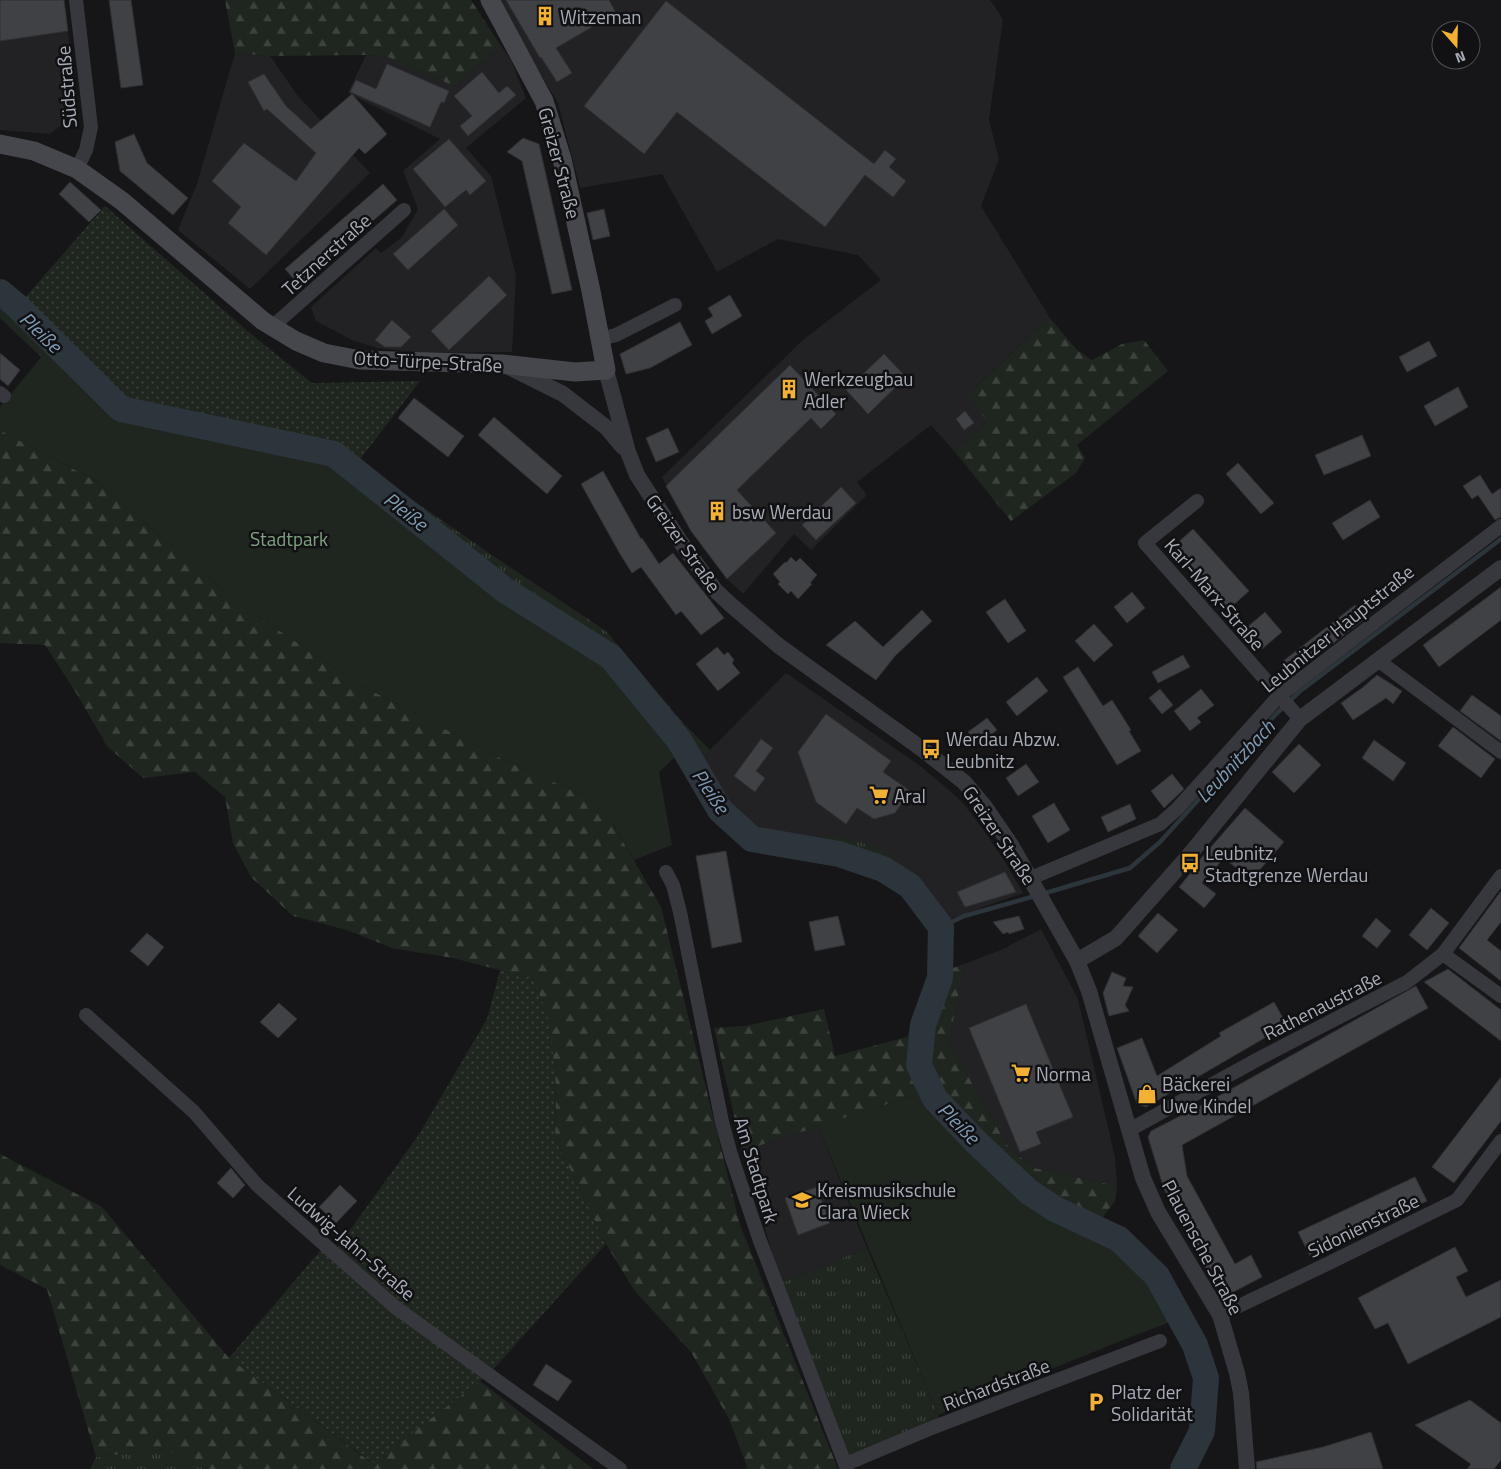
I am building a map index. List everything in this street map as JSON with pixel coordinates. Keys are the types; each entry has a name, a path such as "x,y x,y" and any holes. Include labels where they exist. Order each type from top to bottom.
{"main road":[{"name":"Greizer Straße","path":"490,0 544,102 563,167 591,291 606,370"},
{"name":"Otto-Türpe-Straße","path":"0,144 34,151 78,169 122,201 263,320 301,343 324,352 360,360 502,364 575,372 606,370"}],"street":[{"name":"Südstraße","path":"76,0 91,126 86,150 78,169"},
{"name":"Tetznerstraße","path":"273,326 404,210"},
{"path":"600,340 616,335 675,305"},
{"path":"502,364 563,394 607,428 628,452"},
{"name":"Greizer Straße","path":"606,370 628,452 637,475 682,544 716,590 779,646 922,748 964,782 985,807 1033,881 1077,961"},
{"name":"Karl-Marx-Straße","path":"1197,501 1145,543 1289,706"},
{"name":"Leubnitzer Hauptstraße","path":"1033,881 1160,824 1289,706 1501,526"},
{"name":"Leubnitzer Hauptstraße","path":"1077,961 1116,938 1190,853 1289,706 1379,661 1501,568"},
{"path":"1379,661 1501,752"},
{"name":"Am Stadtpark","path":"666,872 673,885 680,912 722,1122 731,1155 767,1258 847,1466"},
{"name":"Rathenaustraße","path":"1128,1130 1262,1056 1407,982 1443,954 1501,876"},
{"path":"1443,954 1501,996"},
{"name":"Plauensche Straße","path":"1077,961 1089,991 1143,1178 1158,1212 1220,1315 1241,1393 1247,1469"},
{"name":"Ludwig-Jahn-Straße","path":"86,1015 194,1112 257,1186 395,1307 620,1469"},
{"name":"Sidonienstraße","path":"1220,1315 1457,1200 1501,1141"},
{"name":"Richardstraße","path":"847,1466 929,1429 1160,1341"}],"shaded area":[{"path":"0,0 64,0 76,97 73,116 50,134 0,130"},
{"path":"496,0 990,0 1003,19 989,120 999,159 981,206 1050,318 973,389 987,421 955,452 931,425 857,482 867,495 811,550 794,534 743,594 727,579 691,531 662,477 804,339 881,280 858,255 778,239 717,272 662,174 580,188 558,103"},
{"path":"501,46 511,60 526,98 466,148 491,176 516,276 512,352 424,353 378,348 354,341 316,321 311,307 376,248 381,253 402,237 418,209 403,171 440,139 348,93 366,55 388,57 454,86"},
{"path":"235,53 270,56 298,96 370,173 250,289 178,230 197,184"},
{"path":"786,673 919,765 949,790 963,803 985,832 1023,893 947,920 936,901 805,836 765,830 741,814 720,793 701,762 710,750"},
{"path":"1041,929 1078,999 1115,1157 1117,1186 1034,1168 1009,1148 949,1043 964,964 1003,949"},
{"name":"Kreismusikschule Clara Wieck","path":"818,1126 867,1248 781,1283 742,1151"}],"green space":[{"path":"225,0 471,0 501,46 454,86 388,57 366,55 270,56 235,53"},
{"path":"105,206 251,334 312,383 420,381 358,462 335,442 124,404 22,301"},
{"path":"0,280 124,404 335,442 358,462 606,631 685,725 710,750 701,762 720,793 741,814 765,830 805,836 849,838 886,852 918,878 936,901 947,920 944,978 926,1035 907,1037 929,992 934,962 929,925 909,896 890,880 851,865 798,856 760,853 732,832 705,802 686,768 675,757 648,716 622,682 594,659 452,559 325,462 120,413 52,346 41,357 0,318"},
{"path":"1050,318 1077,350 1092,360 1122,344 1144,340 1168,371 1077,445 1085,458 1076,473 1011,521 955,452 987,421 967,395"},
{"name":"Stadtpark","path":"51,345 120,413 325,462 452,559 594,659 622,682 648,716 675,757 659,772 672,845 634,860 611,821 586,796 508,762 357,683 234,600 98,482 0,430 0,407"},
{"path":"0,430 98,482 234,600 357,683 508,762 586,796 611,821 661,907 740,1225 838,1469 748,1469 729,1419 691,1352 634,1290 606,1244 555,1138 556,1087 534,979 453,958 392,948 347,930 293,916 251,877 233,843 225,797 195,772 143,778 107,746 75,691 45,645 0,643"},
{"path":"964,964 949,1043 1009,1148 1034,1168 1117,1186 1115,1201 1095,1228 1003,1186 913,1096 742,1151 714,1028 745,1026 824,1009 835,1056 907,1037 926,1035 945,971"},
{"path":"500,970 534,979 550,1024 556,1087 555,1138 606,1244 489,1374 373,1463 229,1358 325,1245 334,1252 418,1136 487,1019"},
{"path":"913,1096 1003,1186 1119,1239 1157,1276 1181,1318 938,1415 818,1126"},
{"path":"0,1154 102,1207 229,1358 372,1463 480,1381 593,1469 205,1469 164,1449 96,1457 47,1289 0,1265"},
{"path":"867,1248 942,1424 846,1464 781,1283"},
{"path":"164,1449 205,1469 90,1469 96,1457"}],"building":[{"path":"0,0 64,0 68,31 0,41"},
{"path":"109,0 131,0 143,85 121,88"},
{"name":"Witzeman","path":"506,0 609,0 616,13 556,48 572,73 557,82 540,58"},
{"path":"666,1 874,164 885,150 896,159 889,167 906,181 893,197 865,175 825,227 677,112 644,154 584,106"},
{"path":"387,64 449,91 444,103 441,102 430,127 350,92 356,80 376,89"},
{"path":"482,72 499,93 507,86 516,95 468,136 460,126 472,116 454,96"},
{"path":"264,74 286,106 311,129 352,94 387,134 365,154 359,148 266,255 228,223 241,207 212,181 244,143 296,181 316,153 267,109 264,111 248,82"},
{"path":"134,134 147,163 188,198 173,215 120,171 115,142"},
{"path":"523,138 539,144 572,290 552,294 522,161 507,152"},
{"path":"449,139 486,181 470,195 466,190 445,207 413,169"},
{"path":"70,182 101,210 89,222 59,194"},
{"path":"383,184 397,200 299,285 285,269"},
{"path":"444,209 458,225 408,270 393,254"},
{"path":"604,209 610,236 593,240 587,213"},
{"path":"489,276 507,295 449,350 431,331"},
{"path":"730,295 742,316 712,334 705,321 713,316 708,308"},
{"path":"392,320 411,337 401,347 385,347 375,340"},
{"path":"680,322 692,345 650,368 626,374 620,354"},
{"path":"1429,341 1437,356 1407,372 1399,357"},
{"path":"0,353 20,370 8,386 0,379"},
{"path":"884,354 906,377 868,414 846,390"},
{"name":"bsw Werdau","path":"790,365 836,414 821,429 811,418 737,490 776,533 727,579 691,531 666,486"},
{"path":"1458,387 1468,407 1435,426 1424,406"},
{"path":"414,398 464,436 448,457 398,418"},
{"path":"965,411 974,423 964,430 956,419"},
{"path":"494,417 562,476 547,494 478,435"},
{"path":"668,428 679,452 656,462 646,438"},
{"path":"1362,435 1371,456 1324,475 1315,455"},
{"path":"1238,463 1274,503 1261,514 1226,474"},
{"path":"603,471 641,539 659,564 673,553 724,618 701,635 681,611 676,615 641,567 632,573 620,554 581,484"},
{"path":"1480,475 1492,494 1501,488 1501,517 1495,520 1478,495 1472,499 1463,486"},
{"path":"841,487 856,503 816,540 802,525"},
{"path":"1370,500 1380,517 1343,540 1332,523"},
{"path":"1193,529 1249,591 1229,609 1173,547"},
{"path":"791,557 796,562 800,558 817,575 810,583 812,584 798,599 791,591 788,594 778,584 780,582 773,574"},
{"path":"1501,587 1501,620 1439,667 1423,645"},
{"path":"1132,592 1145,608 1127,623 1114,607"},
{"path":"1005,599 1026,631 1008,643 986,612"},
{"path":"1355,605 1366,618 1292,675 1282,662"},
{"path":"922,610 932,621 895,656 876,680 826,645 855,621 883,647"},
{"path":"1265,612 1282,632 1262,649 1245,629"},
{"path":"1094,624 1113,645 1094,662 1075,641"},
{"path":"717,647 724,655 728,652 734,660 732,663 740,673 718,691 696,664"},
{"path":"1183,655 1190,667 1158,683 1152,672"},
{"path":"1078,667 1103,706 1112,700 1131,730 1129,731 1141,751 1117,765 1063,677"},
{"path":"1377,675 1402,691 1393,704 1386,698 1353,720 1341,703"},
{"path":"1037,677 1048,691 1017,716 1006,702"},
{"path":"1160,689 1173,705 1162,714 1149,698"},
{"path":"1201,689 1214,705 1197,718 1201,722 1190,731 1174,711"},
{"path":"1472,695 1501,716 1501,741 1460,711"},
{"path":"826,714 891,761 883,772 910,791 895,813 874,819 857,808 846,824 816,802 798,752"},
{"path":"987,718 997,730 978,745 968,732"},
{"path":"1453,727 1495,759 1481,778 1438,746"},
{"path":"761,739 773,748 756,771 765,778 755,792 734,776"},
{"path":"1374,740 1406,763 1393,781 1362,758"},
{"path":"1299,744 1321,765 1294,793 1272,772"},
{"path":"1026,764 1039,782 1018,796 1006,778"},
{"path":"1172,774 1184,789 1164,808 1151,791"},
{"path":"1054,803 1070,830 1048,843 1032,816"},
{"path":"1130,804 1136,819 1108,832 1101,817"},
{"path":"1245,808 1284,842 1251,880 1224,858 1202,883 1216,894 1204,908 1179,887 1197,863"},
{"path":"726,851 742,942 712,948 696,856"},
{"path":"1005,872 1016,892 965,907 957,892"},
{"path":"1501,891 1501,922 1487,940 1501,951 1501,981 1459,948"},
{"path":"1431,908 1449,923 1427,950 1409,935"},
{"path":"1158,913 1178,930 1157,953 1138,936"},
{"path":"838,916 845,945 815,951 809,922"},
{"path":"1019,916 1024,929 1009,934 1008,932 1003,934 993,922"},
{"path":"1376,918 1391,931 1377,948 1362,936"},
{"path":"147,933 164,947 148,966 130,951"},
{"path":"1448,969 1501,1010 1501,1041 1424,982"},
{"path":"1112,972 1126,978 1123,986 1133,987 1125,1005 1129,1011 1109,1016 1103,993"},
{"path":"1416,986 1428,1008 1182,1145 1187,1176 1235,1264 1251,1255 1262,1277 1222,1298 1164,1189 1148,1137 1151,1131 1215,1098"},
{"path":"1274,1002 1287,1025 1146,1107 1137,1104 1117,1048 1142,1038 1157,1076 1221,1036 1219,1033"},
{"path":"279,1003 297,1019 278,1038 260,1022"},
{"name":"Norma","path":"1026,1004 1073,1117 1036,1132 1041,1144 1020,1152 969,1028"},
{"path":"1501,1077 1501,1121 1454,1183 1432,1167"},
{"path":"231,1168 245,1185 233,1198 217,1183"},
{"path":"1415,1177 1427,1201 1310,1256 1298,1232"},
{"path":"340,1185 357,1201 336,1223 319,1207"},
{"path":"817,1187 830,1223 798,1235 785,1198"},
{"path":"1455,1247 1468,1271 1456,1277 1466,1297 1501,1280 1501,1317 1408,1364 1388,1323 1375,1329 1358,1298"},
{"path":"546,1364 572,1381 558,1401 533,1385"},
{"path":"1470,1400 1501,1423 1501,1460 1494,1469 1467,1469 1471,1464 1415,1425"},
{"path":"1371,1432 1383,1469 1257,1469 1256,1462 1323,1447"}],"waterway":[{"name":"Pleiße","path":"0,292 17,306 121,409 334,454 506,591 611,657 679,740 720,810 752,839 839,854 883,869 910,886 941,927 940,978 923,1025 919,1065 935,1099 975,1141 1029,1192 1055,1209 1119,1239 1157,1276 1195,1345 1206,1378 1202,1431 1183,1469"},
{"name":"Leubnitzbach","path":"1042,894 1130,868 1160,842 1276,714 1299,692 1501,539"},
{"name":"Leubnitzbach","path":"941,927 964,916 1035,896"}],"place":[{"name":"Witzeman","path":"545,16"},
{"name":"Werkzeugbau Adler","path":"789,389"},
{"name":"bsw Werdau","path":"717,511"},
{"name":"Werdau Abzw. Leubnitz","path":"931,749"},
{"name":"Aral","path":"879,795"},
{"name":"Leubnitz, Stadtgrenze Werdau","path":"1190,863"},
{"name":"Norma","path":"1021,1073"},
{"name":"Bäckerei Uwe Kindel","path":"1147,1094"},
{"name":"Kreismusikschule Clara Wieck","path":"802,1200"},
{"name":"Platz der Solidarität","path":"1096,1402"}]}
